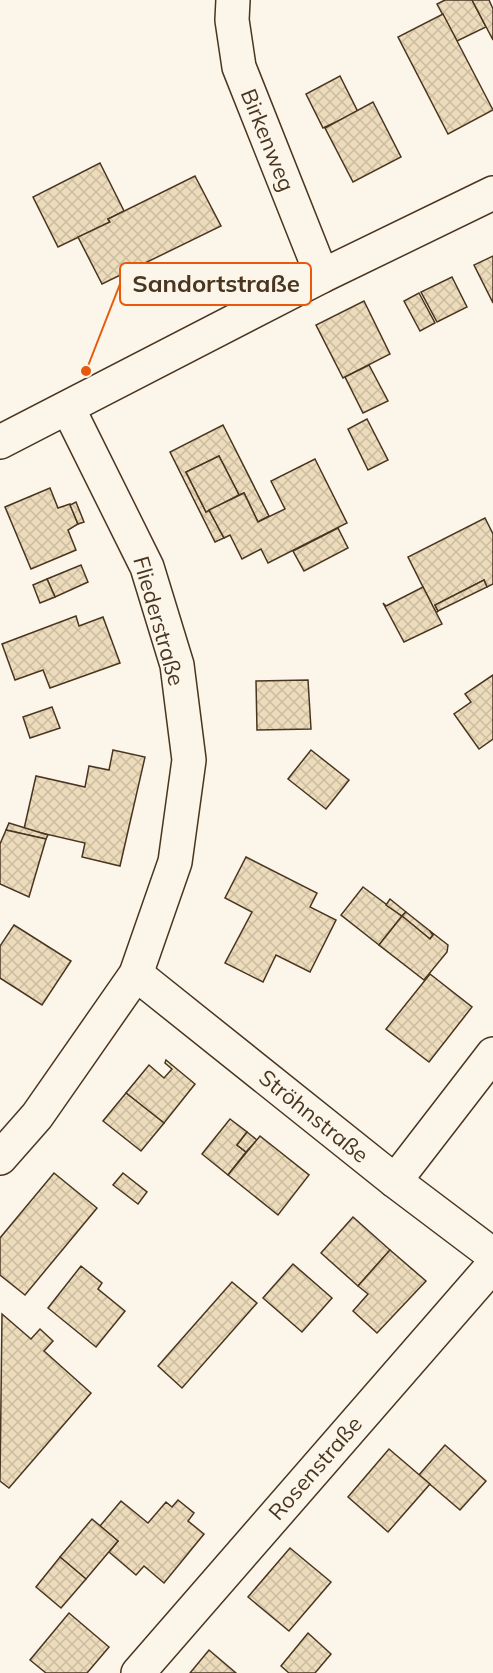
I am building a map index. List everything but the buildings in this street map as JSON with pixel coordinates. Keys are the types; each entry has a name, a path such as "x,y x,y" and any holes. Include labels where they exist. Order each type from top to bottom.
{"street":[{"name":"Birkenweg","path":"233,0 232,20 239,67 322,276"},
{"path":"0,442 322,276 493,193"},
{"name":"Fliederstraße","path":"0,1158 37,1116 136,974 175,862 189,760 177,665 147,567 68,408"},
{"name":"Ströhnstraße","path":"136,974 395,1181 493,1255"},
{"path":"395,1181 493,1054"},
{"name":"Rosenstraße","path":"138,1673 493,1264"}],"place":[{"name":"Sandortstraße","path":"86,371"}]}
